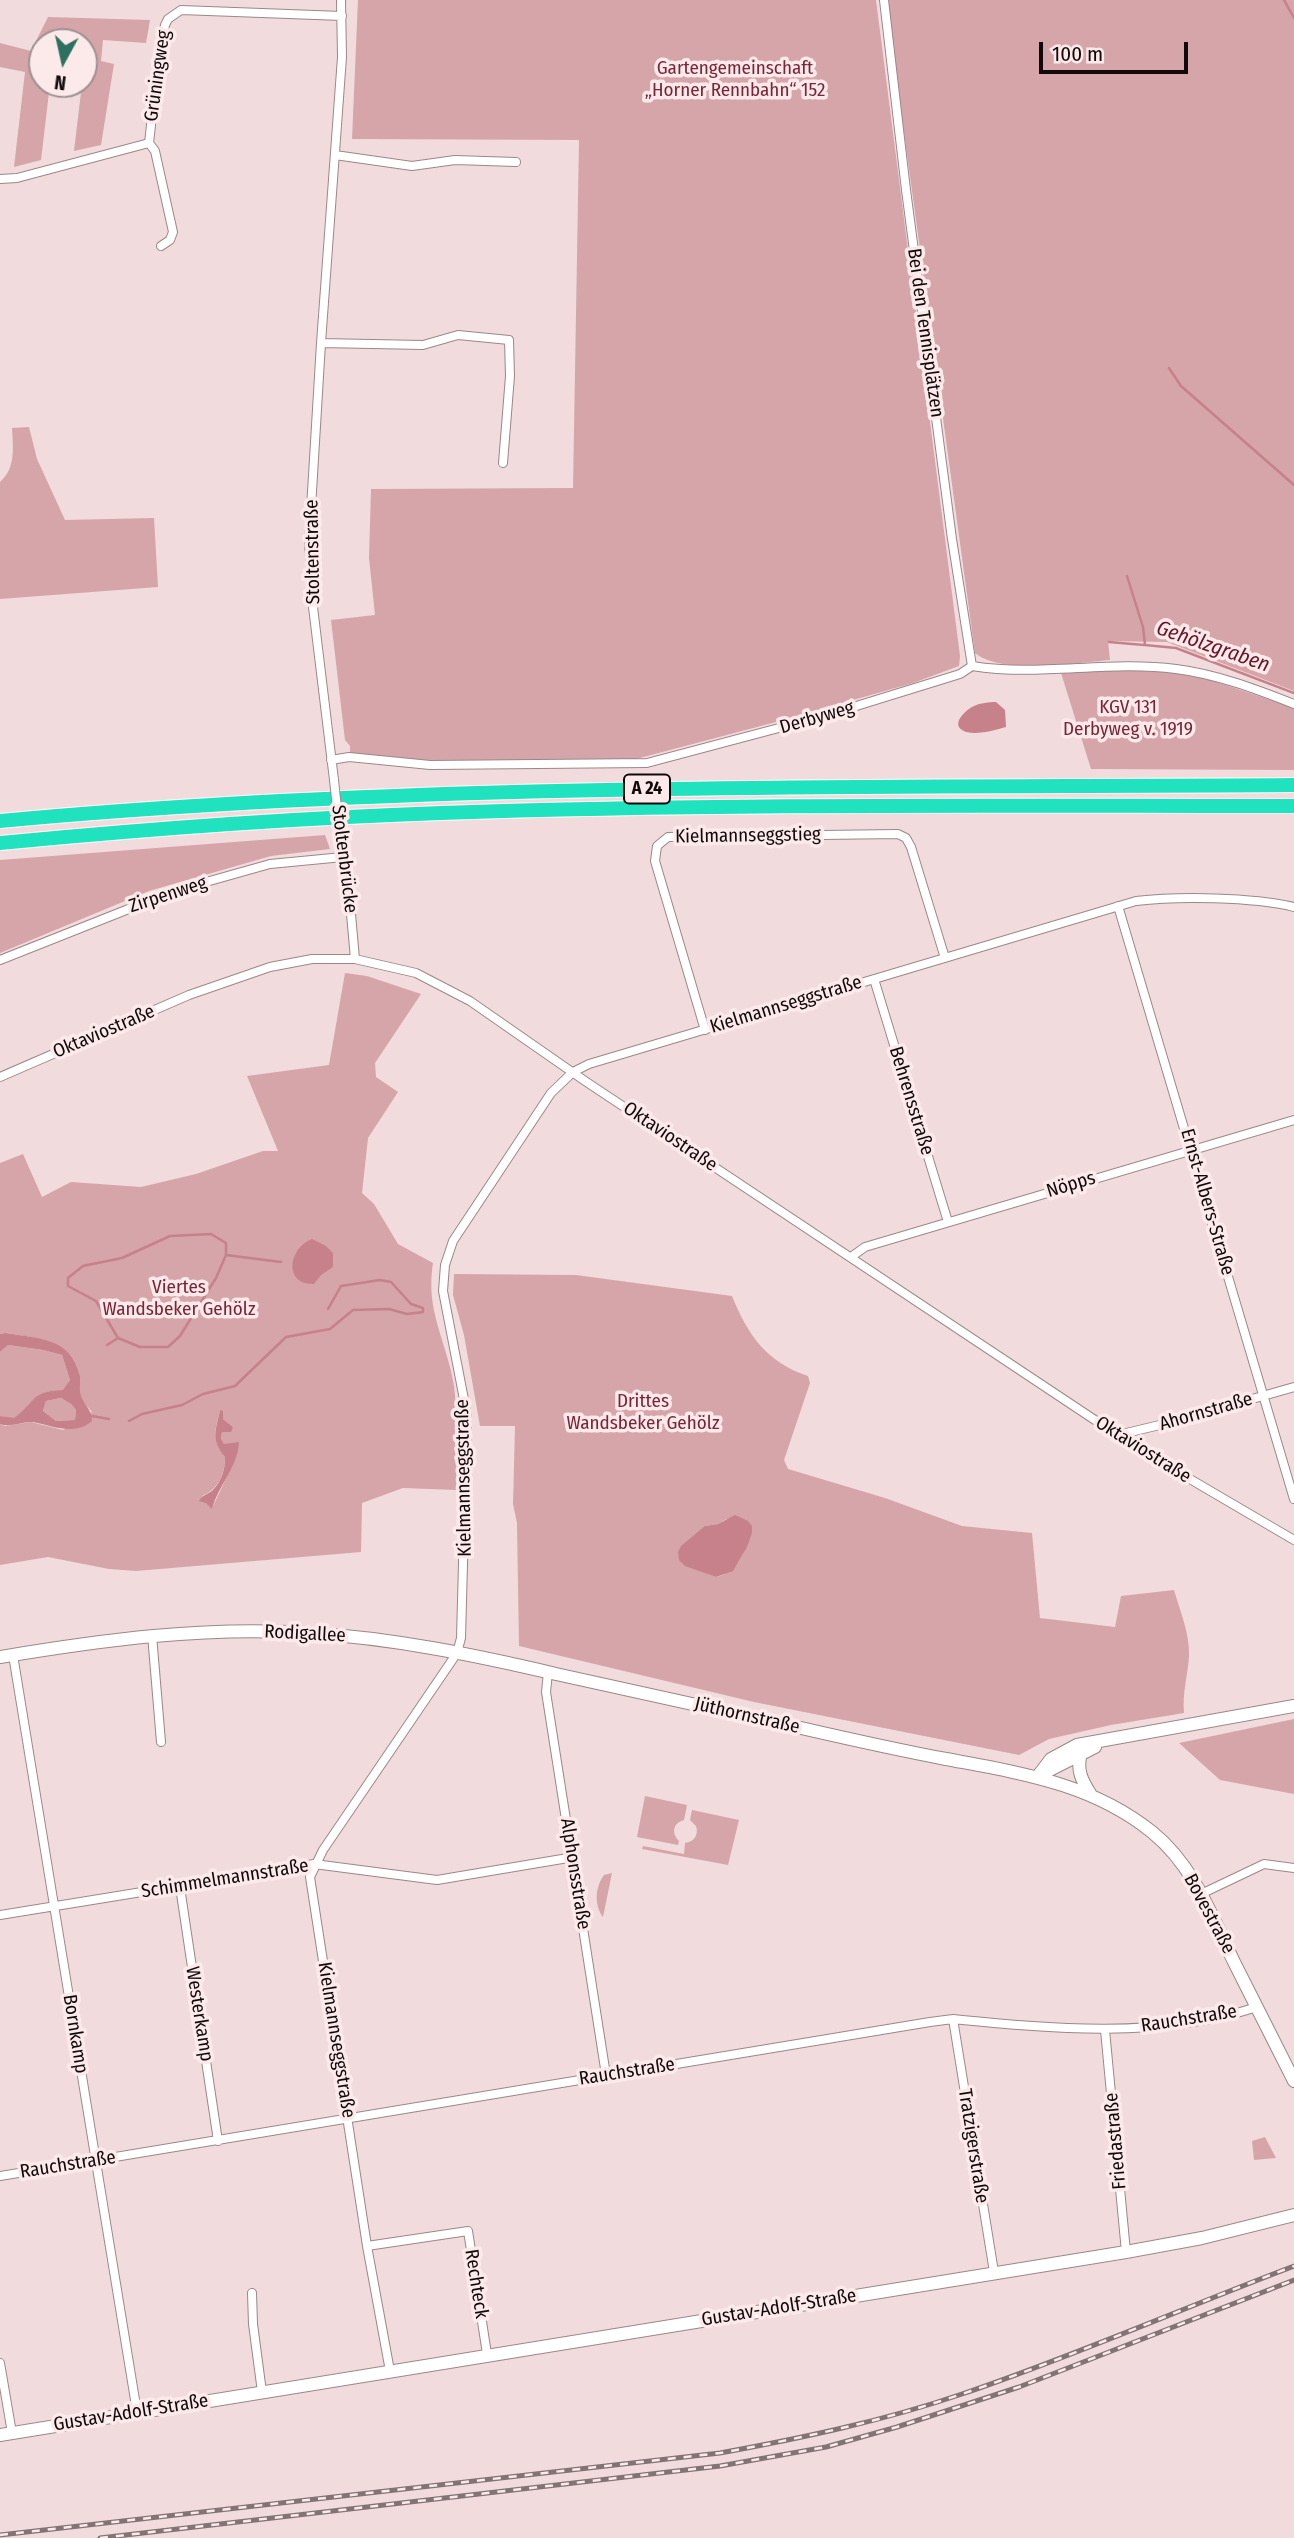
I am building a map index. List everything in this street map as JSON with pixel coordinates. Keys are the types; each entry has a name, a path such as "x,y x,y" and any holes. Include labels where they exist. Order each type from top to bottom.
{"highway":[{"name":"A 24","path":"0,821 360,796 674,789 1294,785"},
{"name":"A 24","path":"0,843 248,823 441,813 834,807 1294,806"}],"street":[{"name":"Stoltenstraße","path":"331,760 313,607 309,541 342,57 341,0"},
{"name":"Bei den Tennisplätzen","path":"884,0 952,539 972,666"},
{"name":"Grüningweg","path":"161,246 170,240 173,232 155,151 149,143 158,62 168,19 181,10 342,16"},
{"name":"Grüningweg","path":"0,179 17,178 149,143"},
{"path":"335,155 412,166 455,160 516,162"},
{"path":"321,343 422,345 458,335 509,340 510,376 503,463"},
{"path":"972,666 1013,671 1153,667 1194,672 1294,704"},
{"name":"Derbyweg","path":"331,760 349,757 430,765 647,763 824,716 960,674 972,666"},
{"name":"Stoltenbrücke","path":"331,760 340,837 347,869 355,959"},
{"name":"Kielmannseggstieg","path":"705,1030 655,861 657,846 668,838 898,834 906,838 911,847 945,958"},
{"name":"Zirpenweg","path":"0,960 174,891 270,864 343,856"},
{"name":"Kielmannseggstraße","path":"390,2371 310,1877 314,1864 457,1653 463,1628 467,1415 443,1291 445,1265 453,1241 551,1093 573,1072 589,1063 1136,901 1177,898 1294,907"},
{"name":"Ernst-Albers-Straße","path":"1118,906 1294,1499"},
{"name":"Oktaviostraße","path":"0,1077 189,995 262,970 312,960 355,959 395,966 443,985 1118,1435 1294,1540"},
{"name":"Behrensstraße","path":"874,979 948,1222"},
{"name":"Nöpps","path":"851,1257 865,1247 1294,1120"},
{"name":"Ahornstraße","path":"1118,1435 1294,1387"},
{"name":"Rodigallee","path":"7,1656 152,1635 218,1631 306,1632 370,1638 457,1653"},
{"path":"152,1635 161,1742"},
{"name":"Jüthornstraße","path":"457,1653 819,1732 1038,1776"},
{"name":"Bornkamp","path":"7,1656 55,1906 137,2412"},
{"name":"Alphonsstraße","path":"548,1672 546,1692 606,2075"},
{"path":"1038,1776 1058,1753 1077,1745 1294,1706"},
{"path":"1038,1776 1051,1772 1081,1753 1108,1741"},
{"path":"1081,1753 1078,1764 1080,1775 1091,1795"},
{"name":"Bovestraße","path":"1038,1776 1091,1795 1119,1810 1155,1835 1180,1861 1201,1894 1294,2081"},
{"name":"Schimmelmannstraße","path":"0,1915 314,1864 437,1880 573,1857"},
{"path":"1201,1894 1264,1864 1294,1868"},
{"name":"Westerkamp","path":"180,1887 218,2141"},
{"name":"Rauchstraße","path":"0,2176 953,2020 1105,2030 1163,2026 1224,2016 1257,2007"},
{"name":"Tratzigerstraße","path":"953,2020 994,2272"},
{"name":"Friedastraße","path":"1105,2030 1126,2252"},
{"name":"Gustav-Adolf-Straße","path":"6,2434 1126,2252 1202,2238 1294,2215"},
{"name":"Rechteck","path":"368,2246 468,2231 487,2354"},
{"path":"252,2293 253,2324 262,2392"},
{"path":"0,2362 6,2434"}],"green space":[{"name":"Gartengemeinschaft „Horner Rennbahn“ 152","path":"358,0 876,0 960,656 959,666 913,683 636,759 428,762 350,753 350,746 345,740 331,620 375,615 369,558 371,489 573,488 579,140 352,139"},
{"path":"886,0 1294,0 1294,691 1167,642 1108,641 1110,660 1059,665 1003,664 987,660 975,653"},
{"path":"48,17 150,20 146,43 103,40 101,61 114,64 101,145 74,151 80,98 98,98 98,28 42,28"},
{"path":"0,43 28,50 28,98 48,98 41,160 14,167 25,72 0,67"},
{"path":"29,427 37,459 65,520 154,518 158,587 0,599 0,482 11,464 12,428"},
{"name":"KGV 131 Derbyweg v. 1919","path":"1105,670 1174,672 1202,677 1294,708 1294,770 1091,769 1061,673"},
{"path":"325,835 330,849 271,856 149,891 0,953 0,860"},
{"name":"Viertes Wandsbeker Gehölz","path":"345,973 367,976 421,994 375,1063 376,1077 398,1092 368,1138 362,1193 374,1204 398,1244 433,1263 431,1281 434,1312 454,1386 457,1425 456,1490 403,1488 362,1503 361,1552 136,1571 109,1569 48,1557 0,1565 0,1424 5,1426 31,1422 63,1430 92,1412 80,1395 80,1377 76,1364 62,1348 42,1340 0,1334 0,1163 23,1154 42,1197 71,1182 141,1187 196,1174 263,1151 278,1151 247,1076 329,1065","holes":["220,1410 223,1419 233,1427 222,1432 221,1440 224,1444 233,1444 232,1466 212,1508 202,1496 217,1485 224,1469 225,1457 215,1435"]},
{"name":"Drittes Wandsbeker Gehölz","path":"454,1274 576,1275 732,1296 745,1323 760,1345 781,1363 808,1376 810,1383 784,1460 788,1469 885,1498 962,1526 1032,1533 1040,1618 1115,1627 1121,1596 1174,1590 1189,1648 1184,1713 1049,1739 1019,1755 754,1702 519,1646 517,1523 513,1504 515,1426 480,1426 464,1335 453,1295","holes":["726,1519 752,1533 739,1560 730,1571 716,1577 703,1572 705,1526 718,1524"]},
{"path":"8,1345 62,1355 70,1380 64,1390 39,1395 14,1419 0,1416 0,1352"},
{"path":"61,1398 76,1410 75,1420 56,1421 43,1411 46,1401"},
{"path":"1294,1719 1294,1794 1220,1780 1179,1743"},
{"path":"645,1796 687,1805 684,1820 677,1823 674,1829 678,1845 637,1837"},
{"path":"692,1810 739,1820 728,1865 642,1849 643,1846 684,1854 685,1843 693,1840 697,1832 696,1826 690,1820"},
{"path":"612,1873 603,1917 598,1907 597,1890 604,1875"},
{"path":"1265,2137 1276,2158 1254,2160 1252,2141"}],"shaded area":[{"path":"996,702 1005,710 1006,727 978,733 966,732 959,727 961,716 971,708 982,703"},
{"path":"312,1239 333,1253 333,1267 314,1284 297,1279 292,1265 298,1250"},
{"path":"0,1334 42,1339 61,1347 69,1354 76,1363 81,1396 92,1421 85,1426 71,1429 33,1422 0,1424 0,1416 14,1418 39,1395 63,1390 70,1380 62,1355 8,1345 0,1352","holes":["61,1398 76,1410 75,1420 56,1421 43,1411 46,1401"]},
{"path":"220,1410 223,1411 223,1419 233,1427 231,1432 222,1432 221,1439 224,1444 239,1442 232,1468 212,1509 199,1501 216,1486 224,1471 225,1457 217,1445 215,1435"},
{"path":"735,1515 748,1521 752,1526 752,1533 733,1571 716,1577 685,1566 679,1560 678,1552 681,1546 705,1526 718,1524"}],"waterway":[{"path":"1284,0 1294,18"},
{"path":"1169,368 1181,386 1294,485"},
{"name":"Gehölzgraben","path":"1127,576 1143,627 1145,645 1176,648 1294,693"},
{"path":"1109,642 1144,645"},
{"path":"211,1234 226,1243 226,1255 216,1278 180,1336 168,1347 140,1347 118,1338 96,1301 68,1286 68,1278 83,1266 122,1258 170,1236 211,1234"},
{"path":"226,1255 281,1262"},
{"path":"129,1421 142,1414 182,1405 203,1394 235,1386 286,1337 330,1329 353,1310 389,1309 407,1314 423,1312 423,1308 411,1304 391,1282 380,1280 341,1286 328,1309"},
{"path":"107,1345 118,1338"},
{"path":"92,1416 109,1419"}],"railway":[{"path":"0,2535 720,2453 781,2441 872,2421 962,2394 1046,2364 1294,2266"},
{"path":"100,2538 720,2466 826,2447 1019,2387 1294,2280"}]}
